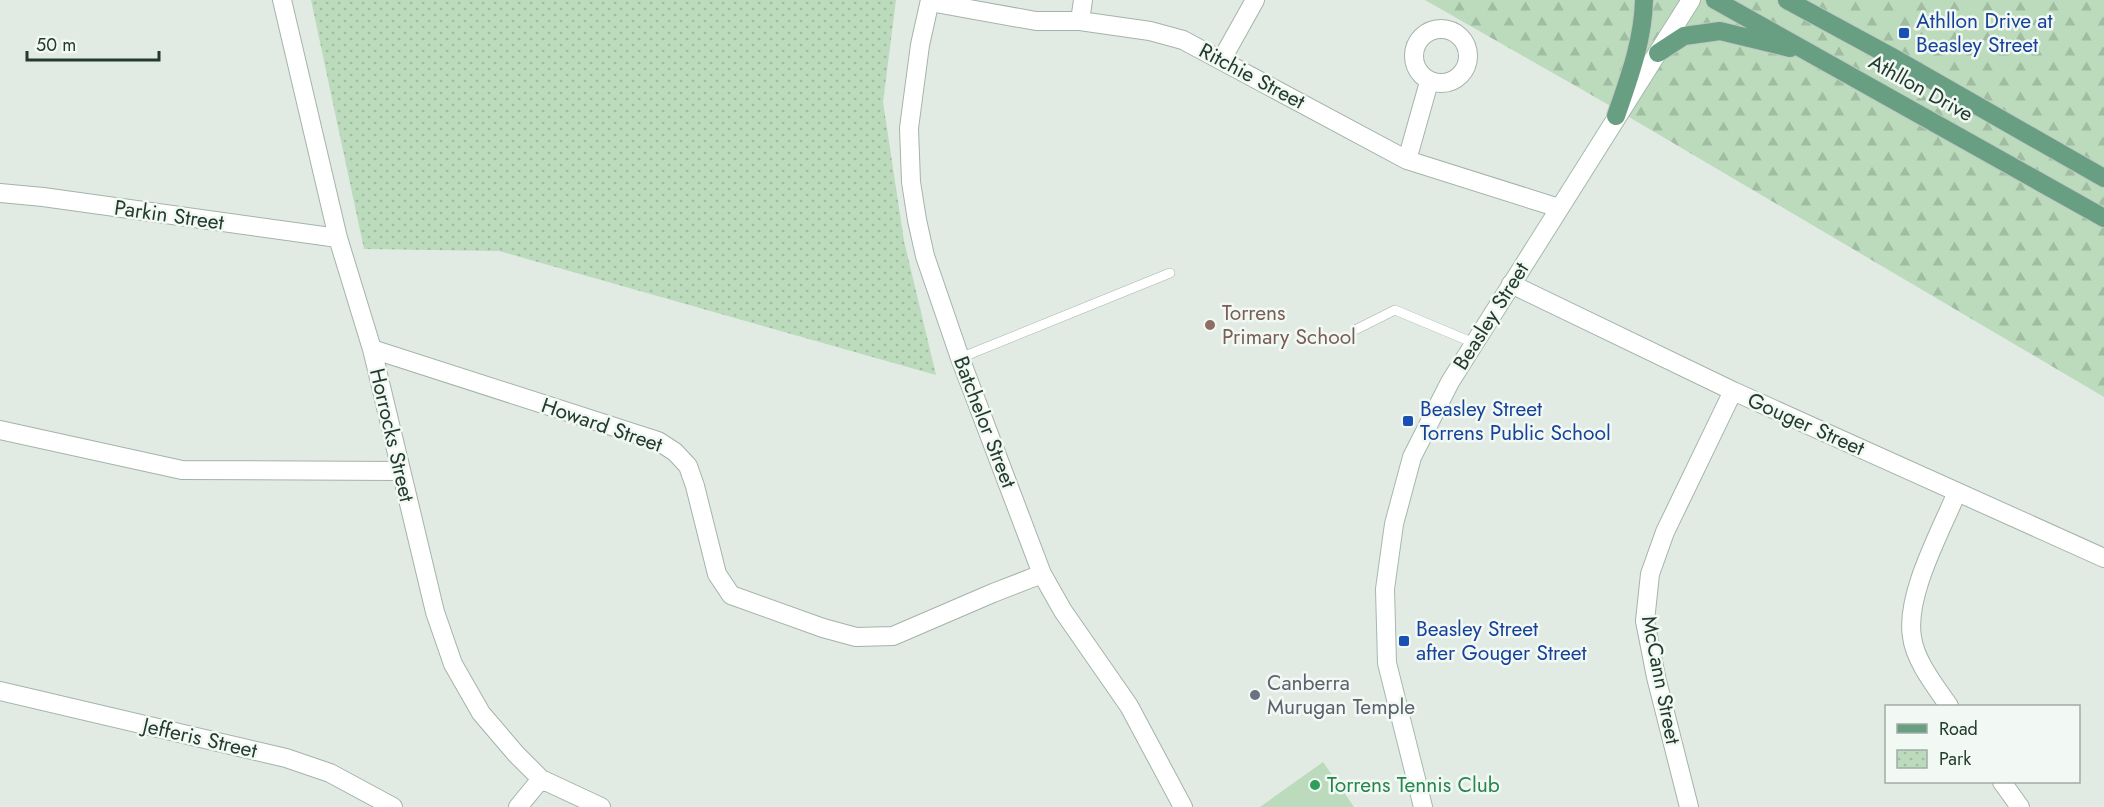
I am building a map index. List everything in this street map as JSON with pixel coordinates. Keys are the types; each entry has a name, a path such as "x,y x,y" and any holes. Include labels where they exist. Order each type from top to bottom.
{"main road":[{"path":"1616,116 1635,60 1644,23 1644,0"},
{"name":"Athllon Drive","path":"1715,0 2104,218"},
{"name":"Athllon Drive","path":"1789,1 2104,178"},
{"path":"1658,53 1684,36 1720,31 1809,52"}],"street":[{"name":"Horrocks Street","path":"282,0 338,238 372,350 435,612 453,664 481,713 541,779 601,807"},
{"path":"1080,21 1083,0"},
{"path":"1222,59 1255,0"},
{"name":"Beasley Street","path":"1423,807 1388,663 1385,589 1394,524 1412,457 1450,382 1691,0"},
{"name":"Ritchie Street","path":"930,1 1036,21 1080,21 1150,31 1183,40 1407,160 1559,208"},
{"name":"Batchelor Street","path":"930,1 920,45 909,128 911,182 925,256 960,358 1042,574 1063,611 1129,706 1183,807"},
{"path":"1407,160 1429,82"},
{"name":"Parkin Street","path":"0,194 43,197 338,238"},
{"name":"Gouger Street","path":"1511,284 1733,391 2104,558"},
{"name":"Howard Street","path":"372,350 658,441 675,452 688,466 717,574 730,595 823,628 856,637 893,636 1042,574"},
{"name":"McCann Street","path":"1689,807 1656,676 1645,621 1650,574 1665,532 1733,391"},
{"path":"0,430 182,470 400,471"},
{"path":"1948,705 1926,673 1912,638 1913,602 1957,492"},
{"name":"Jefferis Street","path":"0,691 286,758 330,773 393,807"},
{"path":"518,807 541,779"},
{"path":"2003,783 2020,807"}],"lane":[{"path":"960,358 1170,273"},
{"path":"1355,330 1395,310 1474,343"}],"green space":[{"path":"311,0 896,0 883,102 904,241 936,375 499,251 364,249"},
{"path":"1425,0 2104,0 2104,397 1595,97"},
{"name":"Torrens Tennis Club","path":"1323,762 1354,807 1260,807"}],"place":[{"name":"Athllon Drive at Beasley Street","path":"1904,33"},
{"name":"Torrens Primary School","path":"1210,325"},
{"name":"Beasley Street Torrens Public School","path":"1408,421"},
{"name":"Beasley Street after Gouger Street","path":"1404,641"},
{"name":"Canberra Murugan Temple","path":"1255,695"},
{"name":"Torrens Tennis Club","path":"1315,785"}]}
